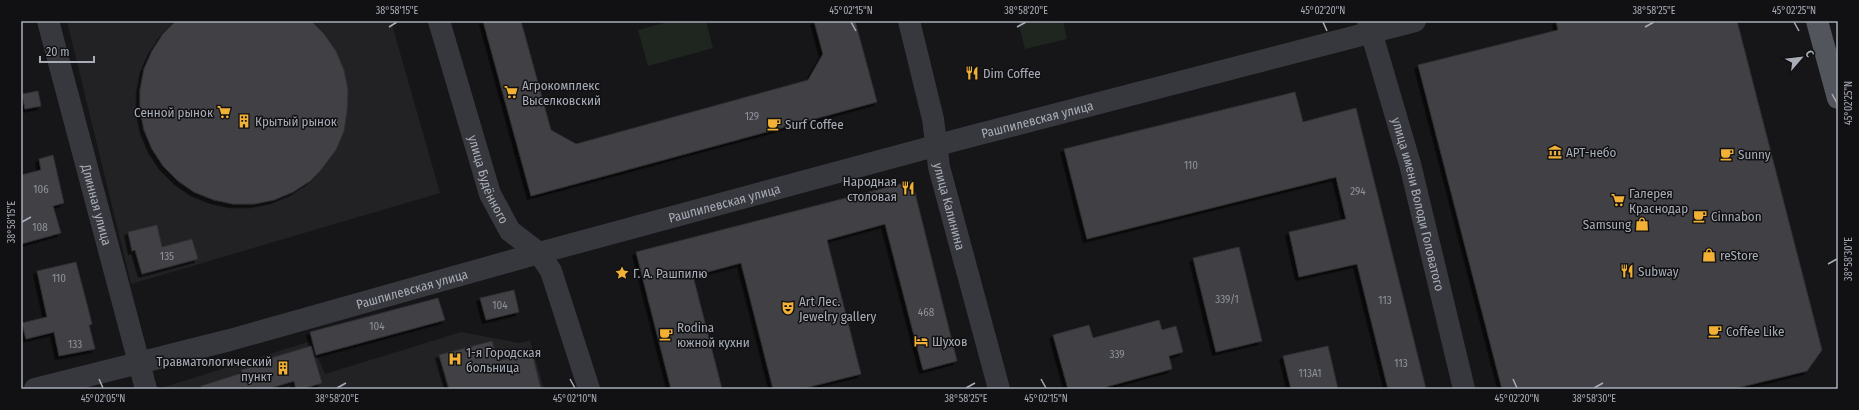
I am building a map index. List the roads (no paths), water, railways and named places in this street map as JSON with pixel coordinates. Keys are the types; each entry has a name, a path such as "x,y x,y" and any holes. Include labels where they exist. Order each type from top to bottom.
{"main road":[{"path":"1817,21 1838,98"}],"street":[{"name":"Длинная улица","path":"48,21 146,389"},
{"name":"улица Будённого","path":"439,21 490,194 510,230 539,253 551,271 589,389"},
{"name":"улица Калинина","path":"909,21 933,119 935,146 939,167 999,389"},
{"name":"Рашпилевская улица","path":"35,389 230,340 539,253 1369,27 1415,21"},
{"name":"улица имени Володи Головатого","path":"1369,27 1410,164 1464,389"}],"place":[{"name":"Dim Coffee","path":"972,73"},
{"name":"Агрокомплекс Выселковский","path":"511,92"},
{"name":"Сенной рынок","path":"224,112"},
{"name":"Крытый рынок","path":"244,121"},
{"name":"Surf Coffee","path":"774,124"},
{"name":"АРТ-небо","path":"1555,152"},
{"name":"Sunny","path":"1727,154"},
{"name":"Народная столовая","path":"908,188"},
{"name":"Галерея Краснодар","path":"1618,200"},
{"name":"Cinnabon","path":"1700,216"},
{"name":"Samsung","path":"1642,224"},
{"name":"reStore","path":"1709,255"},
{"name":"Subway","path":"1627,271"},
{"name":"Г. А. Рашпилю","path":"622,273"},
{"name":"Art Лес. Jewelry gallery","path":"788,308"},
{"name":"Coffee Like","path":"1715,331"},
{"name":"Rodina южной кухни","path":"666,334"},
{"name":"Шухов","path":"921,341"},
{"name":"1-я Городская больница","path":"455,359"},
{"name":"Травматологический пункт","path":"283,368"}]}
